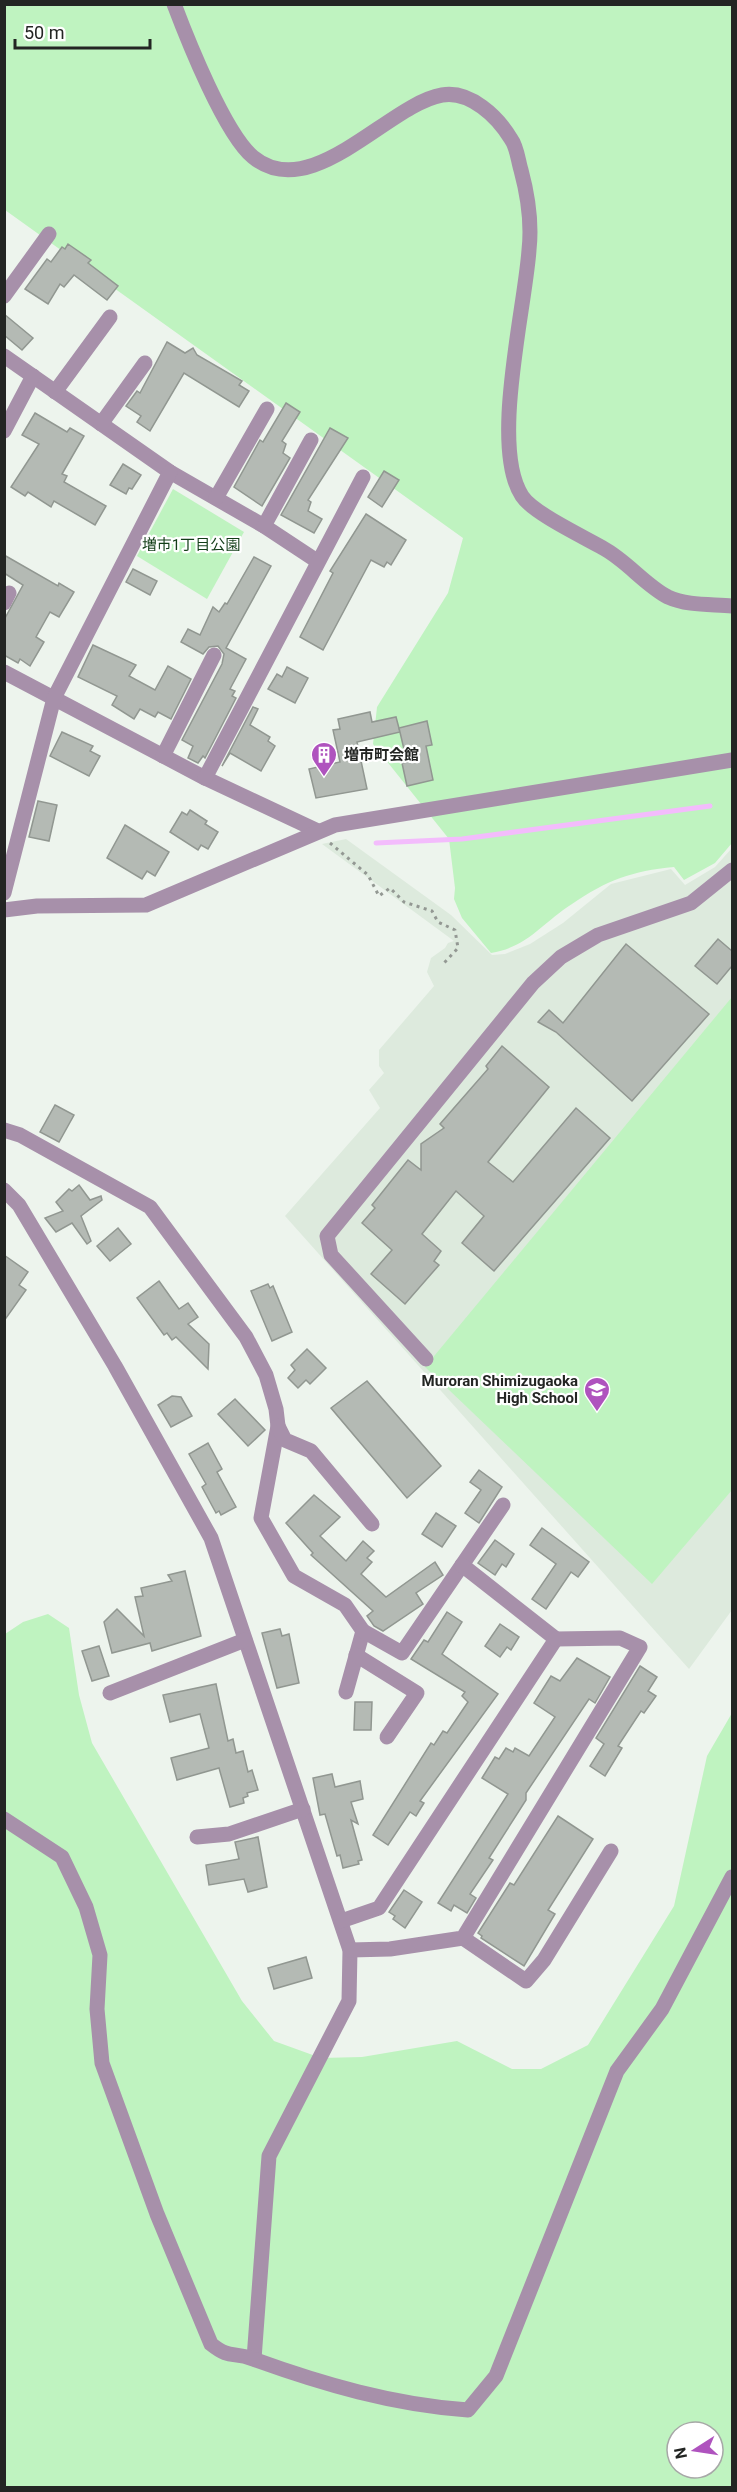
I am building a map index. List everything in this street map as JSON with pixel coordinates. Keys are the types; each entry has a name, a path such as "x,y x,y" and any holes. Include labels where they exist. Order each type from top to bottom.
{"street":[{"path":"174,4 185,33 235,140 254,159 277,170 305,169 369,136 417,105 443,94 476,101 494,119 512,140 528,196 530,249 518,331 509,423 509,463 522,497 545,515 613,553 668,597 684,602 732,606"},
{"path":"4,296 49,234"},
{"path":"55,392 110,317"},
{"path":"4,356 170,472 264,526 317,561"},
{"path":"101,424 145,363"},
{"path":"4,431 33,376"},
{"path":"216,498 267,409"},
{"path":"264,526 311,440"},
{"path":"4,893 54,698 170,472"},
{"path":"205,778 363,477"},
{"path":"163,756 214,655"},
{"path":"4,672 205,778 318,831"},
{"path":"4,910 37,906 146,905 335,825 732,760"},
{"path":"426,1359 332,1255 327,1236 533,984 561,957 598,935 691,903 732,870"},
{"path":"4,1130 20,1136 150,1207 246,1337 266,1375 276,1408 278,1426 261,1518 294,1576 345,1605 363,1631 402,1653 503,1505"},
{"path":"4,1190 19,1205 115,1366 211,1538 350,1950 349,2001 269,2156 254,2359"},
{"path":"278,1426 285,1440 310,1451 372,1524"},
{"path":"462,1565 556,1639 620,1638 640,1647 463,1938"},
{"path":"346,1692 363,1631"},
{"path":"341,1921 379,1908 556,1639"},
{"path":"110,1693 245,1640"},
{"path":"356,1655 417,1693 387,1737"},
{"path":"197,1837 229,1834 303,1809"},
{"path":"4,1819 62,1857 86,1906 100,1954 97,2008 102,2063 157,2214 211,2344 225,2355 254,2359 283,2372 420,2407 468,2410 496,2376 617,2071 662,2009 732,1877"},
{"path":"350,1950 390,1949 463,1938 526,1981 544,1960 611,1851"}],"path":[{"path":"318,831 368,875 379,896 390,888 404,902 432,911 438,922 455,930 458,948 444,963"}],"shaded area":[{"name":"Muroran Shimizugaoka High School","path":"346,839 451,915 492,955 505,954 530,944 563,923 611,884 671,869 685,885 715,867 732,848 732,1610 689,1669 285,1216 380,1108 369,1090 384,1073 379,1066 379,1050 434,986 427,972 431,958 448,943 454,941 322,844"}],"green space":[{"path":"5,5 732,5 732,843 715,863 684,880 674,867 645,871 620,878 561,911 525,940 504,950 491,953 462,918 454,899 455,888 449,839 373,744 377,707 448,593 463,538 5,210"},
{"name":"増市1丁目公園","path":"173,489 244,532 207,599 137,556"},
{"path":"732,997 732,1490 652,1584 425,1367"},
{"path":"48,1614 69,1628 79,1695 92,1743 242,2001 274,2041 321,2058 362,2057 457,2041 512,2069 541,2069 588,2045 674,1906 707,1756 732,1713 732,2487 5,2488 5,1634 23,1622"}],"building":[{"path":"68,244 91,260 88,263 118,286 107,300 74,275 64,287 60,284 48,304 25,289 47,259 51,262 62,247 65,249"},
{"path":"4,314 33,338 22,350 4,335"},
{"path":"167,342 185,353 193,348 197,355 242,381 239,385 249,391 239,407 184,373 150,431 137,422 141,416 126,406 137,391 140,393"},
{"path":"286,403 300,412 282,441 286,444 283,453 290,458 262,506 234,487 260,440 263,442"},
{"path":"35,413 67,432 70,428 84,436 62,474 67,476 64,482 106,506 95,525 54,501 51,507 28,492 25,496 11,487 39,444 22,435"},
{"path":"330,428 348,438 308,500 311,502 308,511 322,519 314,533 281,515"},
{"path":"123,464 141,475 126,494 110,485"},
{"path":"384,471 399,480 382,507 368,497"},
{"path":"366,514 406,540 391,565 387,562 384,567 371,560 323,650 300,637 333,573 330,571"},
{"path":"4,555 58,586 59,583 74,592 59,617 50,612 36,637 44,642 30,666 20,659 18,663 4,655 4,620 23,585 4,573"},
{"path":"254,557 271,566 226,648 246,659 230,689 235,691 232,696 236,698 205,758 203,756 198,763 188,758 193,746 182,740 222,664 224,654 218,646 209,647 203,654 181,642 188,629 200,635 213,607 219,612 225,603 227,604"},
{"path":"133,569 157,581 150,595 126,582"},
{"path":"93,645 136,665 129,676 155,690 168,666 191,679 171,719 158,712 155,717 140,709 134,719 112,705 117,696 78,677"},
{"path":"287,667 308,678 295,703 268,689 277,674 282,677"},
{"path":"253,707 258,709 250,725 270,737 268,741 275,746 261,771 230,753 222,766"},
{"path":"370,712 372,722 396,717 400,732 357,742 367,789 316,798 309,769 340,762 333,730 340,729 338,719"},
{"path":"427,721 432,745 426,746 433,780 407,786 402,763 407,762 399,728"},
{"path":"62,732 93,746 90,751 100,756 89,776 50,756"},
{"path":"38,801 57,805 49,841 29,837"},
{"path":"190,810 207,821 205,824 218,832 208,849 201,845 198,850 170,832 182,812 187,815"},
{"path":"125,825 169,852 155,876 147,871 142,879 107,858"},
{"path":"718,939 732,951 732,966 717,984 695,966"},
{"path":"626,944 709,1014 632,1101 556,1032 538,1022 549,1010 563,1023"},
{"path":"502,1046 549,1087 488,1162 513,1182 576,1108 610,1138 494,1271 462,1243 484,1216 456,1191 422,1234 441,1251 434,1261 439,1265 405,1304 371,1274 392,1250 362,1223 375,1208 372,1205 408,1160 421,1170 421,1144 444,1128 440,1124 488,1069 486,1066"},
{"path":"55,1105 74,1115 59,1142 40,1132"},
{"path":"79,1185 90,1200 101,1196 102,1200 81,1216 91,1241 87,1244 72,1223 56,1232 45,1218 63,1211 56,1202 69,1189 72,1191"},
{"path":"118,1228 131,1244 110,1261 97,1246"},
{"path":"4,1255 28,1272 19,1285 26,1290 4,1321"},
{"path":"159,1281 179,1309 188,1303 198,1317 188,1324 209,1344 208,1369 176,1337 172,1340 167,1333 164,1335 137,1298"},
{"path":"268,1284 270,1288 273,1286 292,1332 272,1341 251,1291"},
{"path":"307,1349 326,1368 310,1384 306,1380 298,1388 288,1378 295,1370 291,1365"},
{"path":"367,1381 441,1466 407,1498 331,1408"},
{"path":"172,1396 181,1397 192,1416 171,1427 158,1405"},
{"path":"235,1399 265,1430 248,1446 218,1414"},
{"path":"208,1443 222,1469 217,1472 236,1507 221,1515 219,1511 216,1513 202,1487 206,1484 189,1454"},
{"path":"479,1470 502,1487 479,1523 465,1513 481,1490 470,1482"},
{"path":"314,1495 340,1517 320,1536 346,1561 363,1541 374,1551 367,1558 372,1562 361,1574 386,1597 435,1562 443,1575 416,1593 423,1604 383,1631 374,1626 367,1616 373,1611 311,1555 313,1553 286,1523"},
{"path":"436,1513 456,1526 442,1547 422,1534"},
{"path":"542,1528 589,1562 578,1577 571,1572 546,1609 532,1599 556,1564 530,1545"},
{"path":"495,1540 514,1554 506,1567 502,1564 495,1575 478,1563"},
{"path":"185,1571 201,1636 152,1651 150,1643 112,1653 104,1622 117,1609 144,1636 135,1597 143,1596 141,1588 172,1581 168,1575"},
{"path":"447,1612 462,1622 442,1654 498,1694 420,1801 424,1803 416,1816 410,1812 388,1845 373,1835 431,1743 434,1745 443,1731 447,1733 468,1702 462,1696 465,1692 411,1659 424,1640 428,1642"},
{"path":"500,1624 519,1637 511,1650 507,1647 500,1657 485,1646"},
{"path":"280,1629 282,1636 289,1634 299,1683 277,1688 262,1633"},
{"path":"99,1646 109,1676 92,1681 82,1651"},
{"path":"577,1658 610,1677 595,1703 589,1699 526,1793 526,1800 489,1858 493,1860 470,1894 476,1898 467,1913 454,1905 451,1911 438,1903 508,1794 482,1778 495,1757 499,1759 506,1748 513,1752 515,1748 529,1756 555,1717 534,1703 551,1676 560,1681"},
{"path":"640,1666 657,1677 648,1691 656,1696 644,1713 641,1711 618,1746 622,1748 605,1776 590,1766 604,1744 596,1738"},
{"path":"216,1684 228,1741 233,1739 236,1753 243,1751 248,1772 252,1770 258,1790 247,1793 248,1796 243,1798 244,1803 230,1807 219,1768 177,1780 171,1758 209,1748 200,1714 170,1722 163,1695"},
{"path":"355,1702 372,1702 371,1730 354,1730"},
{"path":"332,1774 335,1787 360,1781 363,1799 351,1802 358,1824 351,1820 362,1860 358,1861 359,1864 343,1868 340,1855 337,1856 325,1814 320,1815 313,1778"},
{"path":"558,1816 593,1839 548,1910 555,1914 524,1966 481,1938 482,1936 478,1933 510,1883 514,1885"},
{"path":"258,1837 267,1887 248,1892 244,1879 209,1885 206,1865 239,1859 235,1842"},
{"path":"404,1890 422,1902 405,1928 393,1919 395,1916 389,1912"},
{"path":"306,1957 312,1978 274,1989 268,1968"}],"waterway":[{"path":"376,843 462,839 710,806"}],"place":[{"name":"増市町会館","path":"324,778"},
{"name":"Muroran Shimizugaoka High School","path":"597,1413"}]}
